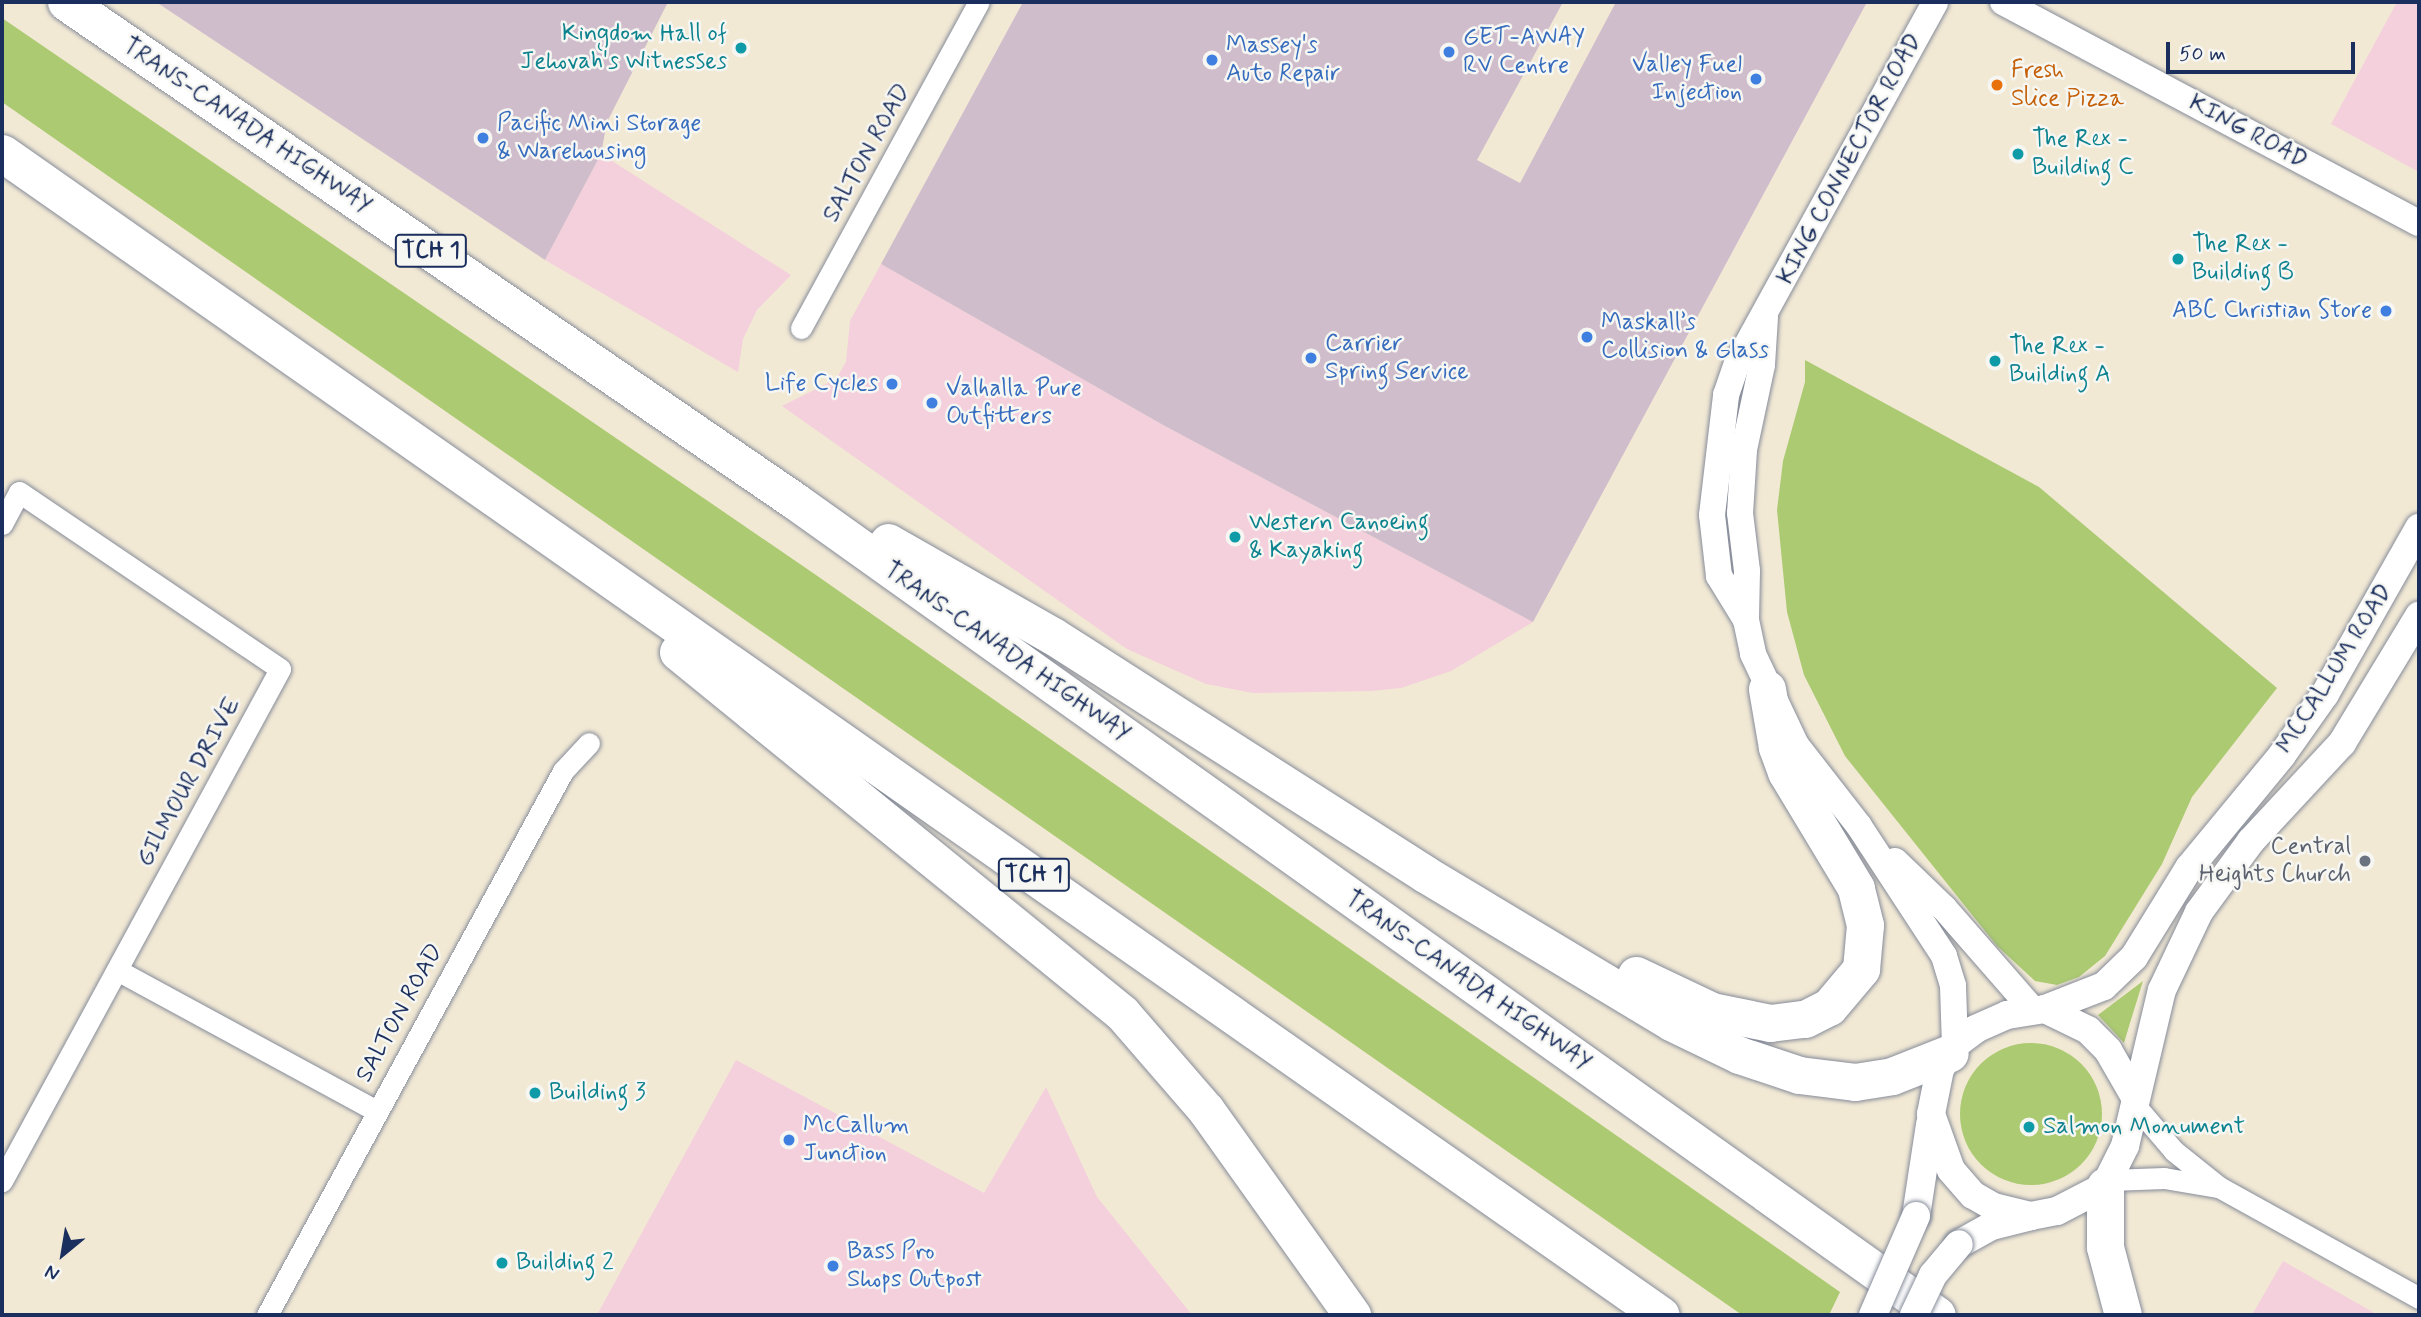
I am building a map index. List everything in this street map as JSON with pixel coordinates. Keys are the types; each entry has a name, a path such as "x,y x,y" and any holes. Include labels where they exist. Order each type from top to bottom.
{"highway":[{"name":"TRANS-CANADA HIGHWAY","path":"66,2 795,501 1937,1315"},
{"name":"TCH 1","path":"2,153 407,434 1661,1315"},
{"path":"407,434 1114,1005 1206,1110 1352,1315"},
{"path":"795,501 858,524 1053,636 1425,874 1671,1022 1772,1067 1827,1081 1855,1082 1892,1076 1952,1049"},
{"path":"1425,874 1499,900 1648,981 1713,1011 1753,1021 1788,1022 1829,1007 1861,969 1866,925 1843,864 1786,772 1777,747 1767,689"},
{"path":"2107,1183 2105,1247 2123,1315"}],"main road":[{"name":"MCCALLUM ROAD","path":"2040,1010 2104,986 2134,957 2189,868 2282,755 2325,694 2419,528"},
{"name":"MCCALLUM ROAD","path":"2134,1101 2162,990 2199,912 2251,841 2342,743 2419,616"},
{"path":"1873,1315 1916,1216 1940,1069 1952,1049 1976,1029 2007,1015 2040,1010 2088,1030 2108,1050 2134,1101 2125,1146 2107,1183 2057,1211 1992,1226 1959,1244 1933,1275 1914,1315"},
{"path":"1931,1114 1951,1170 1973,1195 1994,1207 2031,1216"}],"street":[{"name":"SALTON ROAD","path":"801,328 979,2"},
{"name":"KING CONNECTOR ROAD","path":"1935,2 1765,317 1738,361 1726,395 1712,515 1719,576 1746,620 1767,689 1796,745 1859,826 1944,956 1953,986 1952,1049"},
{"name":"KING ROAD","path":"2003,2 2419,223"},
{"name":"GILMOUR DRIVE","path":"2,524 19,492 280,669 117,970"},
{"name":"SALTON ROAD","path":"267,1315 563,771 589,743"},
{"name":"KING CONNECTOR ROAD","path":"1859,826 1944,908 2040,1010"},
{"path":"2,1181 117,970 377,1111"},
{"path":"2134,1101 2174,1151 2219,1187 2419,1298"},
{"path":"2107,1183 2164,1178 2219,1187"}],"shaded area":[{"name":"Pacific Mini Storage & Warehousing","path":"156,2 668,2 607,122 601,154 545,260"},
{"path":"1023,2 1563,2 1477,160 1520,183 1616,2 1867,2 1533,622 1163,425 881,264"},
{"path":"2397,2 2419,2 2419,172 2331,124"},
{"path":"601,154 791,275 757,310 743,339 738,372 545,260"},
{"path":"881,264 1163,425 1533,622 1451,671 1401,688 1371,691 1253,693 1206,684 1127,649 782,406 836,379 846,362 850,321"},
{"name":"McCallum Junction","path":"736,1060 984,1193 1046,1087 1097,1197 1192,1315 597,1315"},
{"path":"2283,1261 2378,1315 2252,1315"}],"green space":[{"path":"2,18 816,575 1840,1292 1829,1315 1742,1315 2,102"},
{"path":"1805,360 2039,487 2277,688 2192,797 2162,864 2105,956 2079,977 2057,985 2035,981 1997,946 1845,756 1804,675 1787,612 1777,510 1783,461 1805,382"},
{"path":"2143,981 2130,1023 2124,1043 2098,1015"},
{"path":"2031,1043 2058,1049 2081,1064 2096,1087 2102,1114 2096,1141 2081,1164 2058,1179 2031,1185 2004,1179 1981,1164 1966,1141 1960,1114 1966,1087 1981,1064 2004,1049"}],"place":[{"name":"Kingdom Hall of Jehovah's Witnesses","path":"741,48"},
{"name":"GET-AWAY RV Centre","path":"1449,52"},
{"name":"Massey's Auto Repair","path":"1212,60"},
{"name":"Valley Fuel Injection","path":"1756,79"},
{"name":"Fresh Slice Pizza","path":"1997,85"},
{"name":"Pacific Mini Storage & Warehousing","path":"483,138"},
{"name":"The Rex - Building C","path":"2018,154"},
{"name":"The Rex - Building B","path":"2178,259"},
{"name":"ABC Christian Store","path":"2386,311"},
{"name":"Maskall’s Collision & Glass","path":"1587,337"},
{"name":"Carrier Spring Service","path":"1311,358"},
{"name":"The Rex - Building A","path":"1995,361"},
{"name":"Life Cycles","path":"892,384"},
{"name":"Valhalla Pure Outfitters","path":"932,403"},
{"name":"Western Canoeing & Kayaking","path":"1235,537"},
{"name":"Central Heights Church","path":"2365,861"},
{"name":"Building 3","path":"535,1093"},
{"name":"Salmon Monument","path":"2029,1127"},
{"name":"McCallum Junction","path":"789,1140"},
{"name":"Building 2","path":"502,1263"},
{"name":"Bass Pro Shops Outpost","path":"833,1266"}]}
